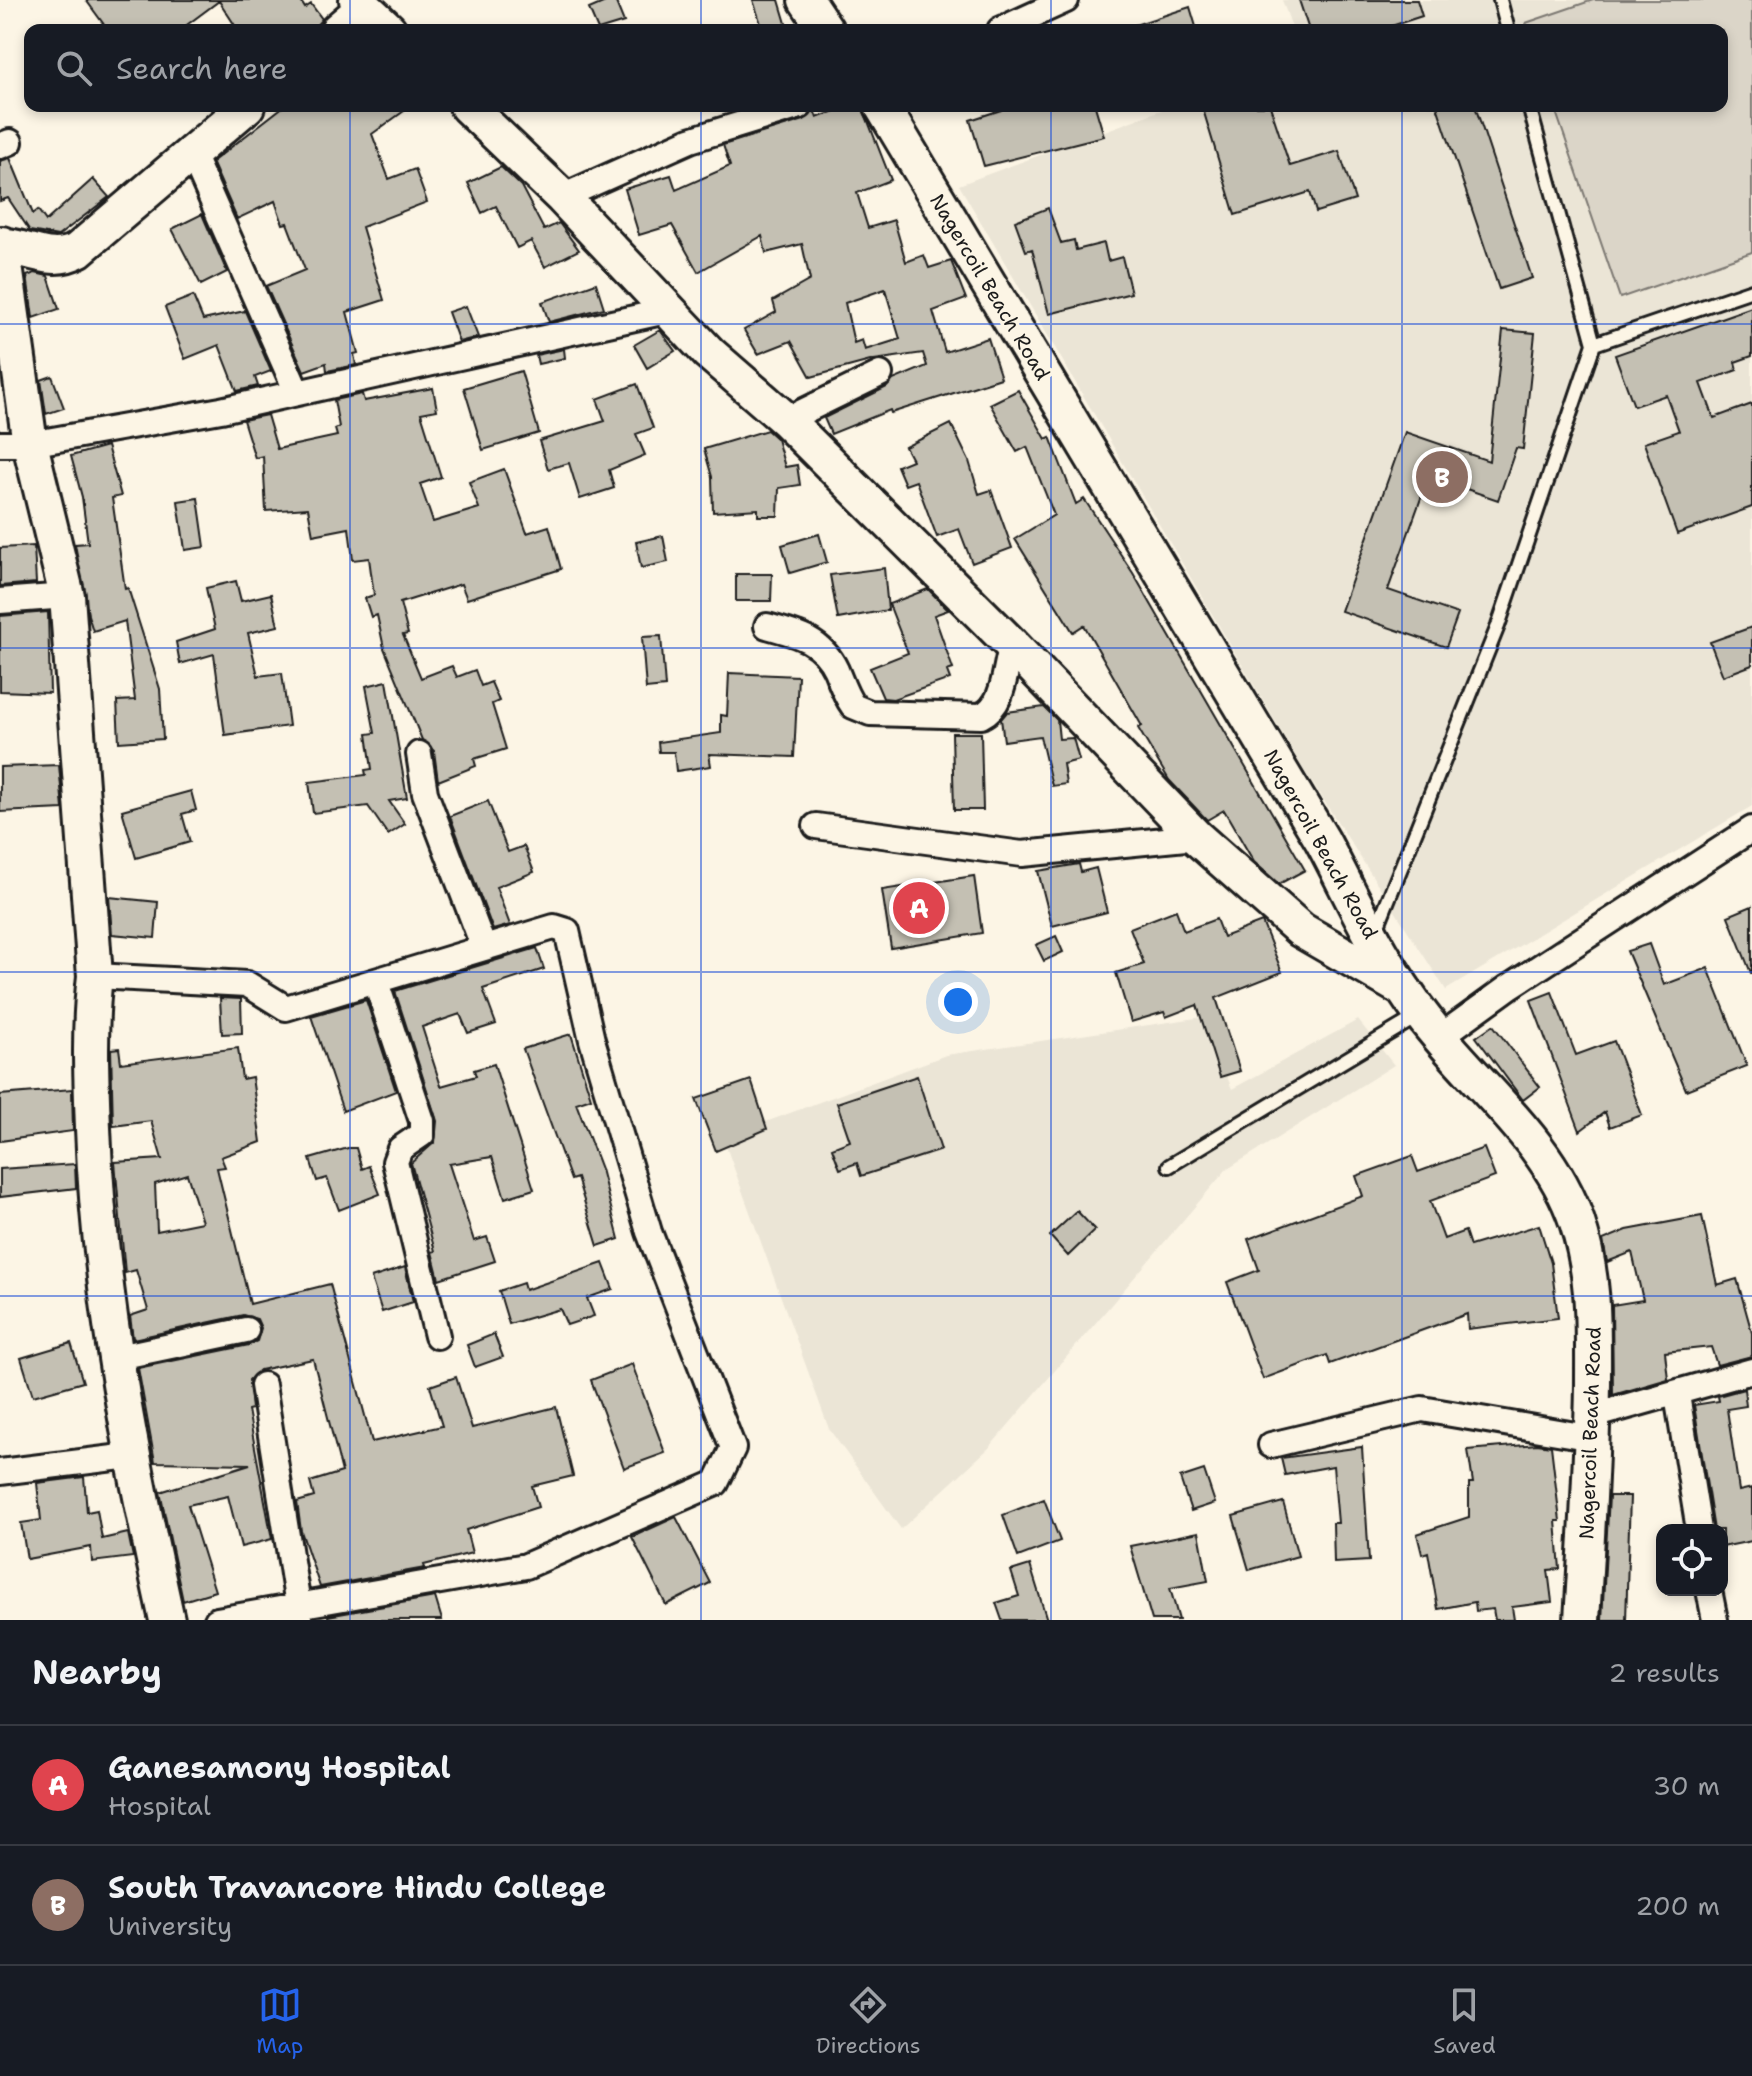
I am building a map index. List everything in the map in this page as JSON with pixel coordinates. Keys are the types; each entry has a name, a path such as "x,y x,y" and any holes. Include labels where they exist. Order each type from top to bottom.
{"street":[{"path":"806,0 822,24"},
{"path":"1013,24 1066,0"},
{"path":"349,24 370,12"},
{"path":"167,1620 130,1456 114,1358 95,1187 89,1027 95,976 67,596 15,444 1,245 64,258 78,250 240,112"},
{"path":"473,112 562,197 666,311 786,420 1012,645 1196,837 1301,930 1423,1014 1509,987 1752,829"},
{"path":"562,197 690,140 781,112"},
{"name":"Nagercoil Beach Road","path":"886,112 1322,840 1373,937 1423,1014 1534,1143 1560,1183 1576,1221 1594,1288 1593,1427 1582,1620"},
{"path":"191,152 296,390"},
{"path":"15,444 221,410 296,390 666,311"},
{"path":"786,420 880,374"},
{"path":"0,601 67,596"},
{"path":"767,626 802,635 821,648 829,656 848,699 860,710 870,713 981,716 991,711 999,699 1012,645"},
{"path":"419,754 425,793 484,948"},
{"path":"816,826 1022,854 1196,837"},
{"path":"95,976 247,984 286,1008 554,927 567,931 592,1040 649,1232 733,1448 716,1483 526,1566 299,1612 217,1620"},
{"path":"376,982 422,1121 422,1134 400,1149 395,1162 437,1336"},
{"path":"114,1358 246,1330"},
{"path":"1271,1445 1422,1409 1593,1427 1752,1371"},
{"path":"263,1385 299,1612"},
{"path":"1677,1395 1698,1524"},
{"path":"0,1472 130,1456"},
{"path":"1710,1596 1715,1620"}],"lane":[{"path":"1500,0 1506,24"},
{"path":"1373,937 1498,626 1594,344 1531,112"},
{"path":"1594,344 1752,290"},
{"path":"1169,1166 1423,1014"}],"shaded area":[{"path":"1282,0 1752,0 1752,806 1446,990 1304,770 959,185 1156,112 1728,112 1728,24 1291,24"},
{"path":"1593,0 1752,0 1752,252 1620,298 1556,112 1728,112 1728,24 1526,23"},
{"path":"1203,1017 1232,1089 1358,1020 1394,1065 1226,1170 988,1449 901,1529 829,1429 723,1138 946,1055"}],"building":[{"path":"86,0 300,0 305,8 311,4 322,19 317,24 234,24 219,1 188,24 104,24"},
{"path":"615,0 624,22 595,24 589,9"},
{"path":"753,0 779,0 786,24 761,24"},
{"path":"1299,0 1417,0 1422,16 1397,24 1307,24"},
{"path":"1190,7 1195,24 1138,24"},
{"path":"276,112 403,112 372,134 389,179 415,169 427,202 362,227 384,300 347,312 358,353 354,354 356,365 327,371 326,363 304,371 266,286 305,270 287,223 283,224 275,201 237,219 212,162"},
{"path":"815,112 817,118 833,112 864,112 891,180 857,193 868,228 894,220 906,262 924,255 929,268 951,261 966,299 933,311 945,352 988,338 1001,378 891,413 890,410 831,434 824,418 887,387 893,380 927,366 923,353 874,360 811,377 791,341 758,354 744,330 776,312 773,301 810,280 802,244 766,253 762,236 698,272 672,225 639,235 625,189 671,175 676,190 730,166 723,145 804,120","holes":["885,289 900,339 865,350 862,340 854,343 845,303"]},
{"path":"995,112 1097,112 1104,136 984,166 970,120"},
{"path":"1204,112 1272,112 1290,166 1339,151 1355,200 1316,212 1310,192 1235,215"},
{"path":"1439,112 1477,112 1532,278 1499,289"},
{"path":"10,158 33,214 38,210 46,221 93,179 109,197 58,236 30,231 8,198 0,201 0,161"},
{"path":"501,167 521,186 544,230 559,223 579,250 545,267 531,241 517,248 496,206 482,213 468,183"},
{"path":"1048,208 1061,243 1074,240 1076,250 1104,243 1108,261 1122,257 1131,293 1049,314 1032,249 1026,251 1015,221"},
{"path":"202,214 227,272 201,285 172,229"},
{"path":"35,273 48,276 59,309 33,318 27,276"},
{"path":"596,283 604,308 549,322 542,302"},
{"path":"193,296 203,320 245,311 271,371 255,377 258,386 237,391 219,345 185,359 165,307"},
{"path":"466,306 478,337 459,342 448,312"},
{"path":"1752,307 1752,356 1735,362 1737,370 1701,383 1714,418 1752,404 1752,507 1677,534 1644,443 1679,431 1666,395 1634,406 1615,355"},
{"path":"660,330 675,351 647,368 634,345"},
{"path":"1503,330 1535,333 1523,449 1516,448 1498,500 1429,476 1388,590 1458,614 1446,647 1341,611 1405,432 1489,461"},
{"path":"564,349 565,358 538,364 536,355"},
{"path":"521,371 539,433 483,450 464,388"},
{"path":"52,376 64,408 46,414 41,380"},
{"path":"637,384 653,428 636,434 645,455 609,470 614,488 580,499 569,463 548,469 539,441 605,421 597,399"},
{"path":"433,388 437,410 421,413 441,477 420,484 433,522 479,508 469,482 504,469 527,533 549,526 561,569 467,599 461,584 400,603 408,634 403,635 421,678 452,666 457,677 475,670 481,686 491,682 499,701 492,704 506,749 474,759 476,766 438,781 434,751 422,740 384,648 377,615 371,617 365,598 374,595 369,558 353,560 349,528 313,535 308,508 266,511 263,456 255,458 243,420 267,415 277,449 337,436 335,429 339,427 334,400 362,394 364,401"},
{"path":"1018,390 1046,439 1050,437 1076,504 1084,499 1133,573 1305,870 1279,884 1254,862 1224,810 1207,820 1169,780 1084,625 1073,632 1015,539 1054,515 1027,447 1017,452 990,404"},
{"path":"951,424 969,461 979,494 991,490 1012,548 972,563 959,529 937,537 916,481 905,485 897,466 912,460 905,447"},
{"path":"767,430 777,439 785,467 797,465 800,485 779,488 778,516 758,516 758,509 713,512 712,477 704,449"},
{"path":"107,446 121,496 112,498 125,589 128,588 160,689 163,739 119,742 117,701 135,700 125,621 93,631 88,615 75,544 88,543 82,497 71,456"},
{"path":"198,498 205,547 185,550 178,501"},
{"path":"819,534 827,562 790,573 782,545"},
{"path":"663,536 668,562 641,568 636,542"},
{"path":"34,546 36,583 0,586 0,548"},
{"path":"884,568 888,610 838,619 830,575"},
{"path":"736,574 772,574 771,601 736,601"},
{"path":"236,581 241,601 271,594 278,626 248,633 258,676 282,673 289,726 225,735 214,654 180,664 176,642 215,629 206,588"},
{"path":"928,589 948,610 934,615 953,669 947,671 950,679 893,699 883,698 870,668 908,653 889,604"},
{"path":"48,612 50,693 0,691 0,616"},
{"path":"1752,627 1752,665 1723,676 1710,642"},
{"path":"661,636 665,687 646,689 642,637"},
{"path":"729,673 798,676 794,757 709,754 711,766 676,771 674,752 659,752 658,742 721,733 721,715 727,716"},
{"path":"387,681 407,798 389,801 405,824 388,835 368,806 313,813 309,782 366,775 365,770 372,769 367,734 375,733 366,686"},
{"path":"1044,707 1057,720 1059,739 1073,738 1079,760 1063,764 1066,784 1052,786 1040,736 1004,741 1001,719 1007,712"},
{"path":"952,733 981,733 983,810 954,810"},
{"path":"59,765 63,809 0,812 0,767"},
{"path":"191,791 196,810 182,814 190,842 136,858 122,810"},
{"path":"488,801 508,852 524,846 534,872 496,887 510,925 493,930 450,816"},
{"path":"1079,864 1081,872 1096,868 1107,912 1052,926 1038,871"},
{"path":"974,876 982,933 891,948 882,890"},
{"path":"109,897 158,902 155,938 112,934"},
{"path":"1752,906 1752,973 1751,973 1728,916"},
{"path":"1176,910 1184,931 1216,919 1223,937 1262,922 1282,972 1216,998 1240,1071 1220,1077 1197,1005 1166,1017 1164,1012 1131,1022 1116,973 1144,964 1130,928"},
{"path":"1056,936 1063,952 1044,961 1036,945"},
{"path":"1649,944 1664,985 1708,968 1747,1066 1686,1090 1627,951"},
{"path":"537,948 544,969 483,989 496,1024 468,1033 460,1014 422,1027 441,1086 476,1076 474,1070 494,1064 534,1189 505,1198 492,1157 449,1164 474,1241 487,1237 495,1261 439,1279 432,1252 435,1251 411,1163 435,1142 437,1121 395,991"},
{"path":"1552,992 1576,1055 1614,1041 1642,1115 1610,1127 1605,1112 1580,1131 1531,1000"},
{"path":"220,998 241,999 242,1033 222,1034"},
{"path":"366,1000 396,1091 343,1111 311,1016"},
{"path":"1493,1025 1540,1087 1523,1100 1476,1037"},
{"path":"571,1034 591,1098 576,1103 601,1169 619,1239 598,1246 577,1178 571,1180 523,1049"},
{"path":"119,1048 121,1063 238,1048 242,1079 252,1077 261,1142 221,1157 225,1167 217,1168 250,1304 330,1284 372,1442 442,1426 430,1386 456,1377 472,1428 556,1407 573,1476 532,1486 538,1507 466,1530 472,1553 424,1565 425,1568 320,1587 301,1531 297,1502 314,1497 310,1482 342,1472 313,1359 260,1370 249,1380 252,1409 248,1410 272,1539 241,1547 228,1496 188,1505 215,1591 183,1601 160,1492 250,1464 155,1462 138,1368 249,1345 257,1341 261,1328 257,1319 243,1315 133,1339 130,1316 148,1310 136,1270 125,1273 115,1162 162,1159 151,1121 113,1126 111,1049","holes":["187,1174 202,1222 157,1231 155,1184"]},
{"path":"917,1076 941,1150 861,1176 857,1163 840,1169 832,1148 850,1141 837,1103"},
{"path":"751,1080 767,1129 716,1151 696,1099"},
{"path":"72,1089 73,1131 0,1141 0,1095"},
{"path":"356,1148 362,1169 369,1166 380,1194 339,1210 327,1178 317,1181 310,1159"},
{"path":"1484,1148 1495,1177 1430,1201 1444,1239 1465,1231 1470,1246 1539,1225 1551,1263 1558,1318 1468,1329 1467,1314 1330,1364 1327,1355 1263,1379 1227,1282 1259,1270 1248,1239 1363,1196 1356,1176 1412,1156 1418,1172"},
{"path":"75,1164 76,1188 0,1197 0,1169"},
{"path":"1077,1211 1095,1230 1068,1256 1050,1236"},
{"path":"1702,1216 1717,1285 1737,1279 1752,1333 1752,1356 1717,1365 1711,1347 1665,1352 1668,1379 1613,1395 1612,1305 1643,1300 1632,1252 1607,1262 1603,1240 1627,1230"},
{"path":"603,1263 613,1289 587,1298 594,1316 567,1325 560,1309 509,1324 499,1291 523,1283 525,1290"},
{"path":"405,1267 413,1302 382,1312 371,1278"},
{"path":"494,1334 503,1357 475,1367 467,1345"},
{"path":"71,1343 83,1382 33,1396 21,1358"},
{"path":"632,1364 665,1453 624,1468 591,1380"},
{"path":"1744,1389 1746,1406 1727,1409 1739,1491 1752,1488 1752,1541 1728,1546 1728,1524 1713,1524 1694,1405 1719,1401 1718,1396"},
{"path":"1537,1444 1551,1446 1560,1521 1556,1521 1560,1569 1548,1570 1552,1602 1512,1607 1514,1620 1495,1620 1493,1609 1476,1611 1475,1602 1438,1609 1428,1552 1422,1554 1417,1534 1469,1517 1469,1483 1473,1483 1468,1450"},
{"path":"1362,1447 1369,1561 1334,1563 1333,1523 1338,1523 1333,1466 1285,1475 1281,1458"},
{"path":"1204,1470 1215,1503 1191,1511 1180,1478"},
{"path":"84,1477 87,1512 97,1510 102,1539 128,1533 133,1557 92,1562 91,1547 27,1559 21,1523 41,1520 37,1483"},
{"path":"1609,1496 1630,1496 1626,1620 1602,1620"},
{"path":"1044,1499 1060,1541 1018,1557 1003,1515"},
{"path":"1283,1502 1298,1556 1249,1570 1233,1516"},
{"path":"676,1517 710,1583 666,1605 632,1537"},
{"path":"1199,1532 1208,1581 1170,1588 1179,1620 1152,1620 1130,1546"},
{"path":"1030,1565 1047,1620 1002,1620 996,1603 1019,1596 1011,1571"},
{"path":"435,1597 442,1620 329,1620 328,1616"}],"place":[{"name":"South Travancore Hindu College","path":"1442,477"},
{"name":"Ganesamony Hospital","path":"919,908"}]}
